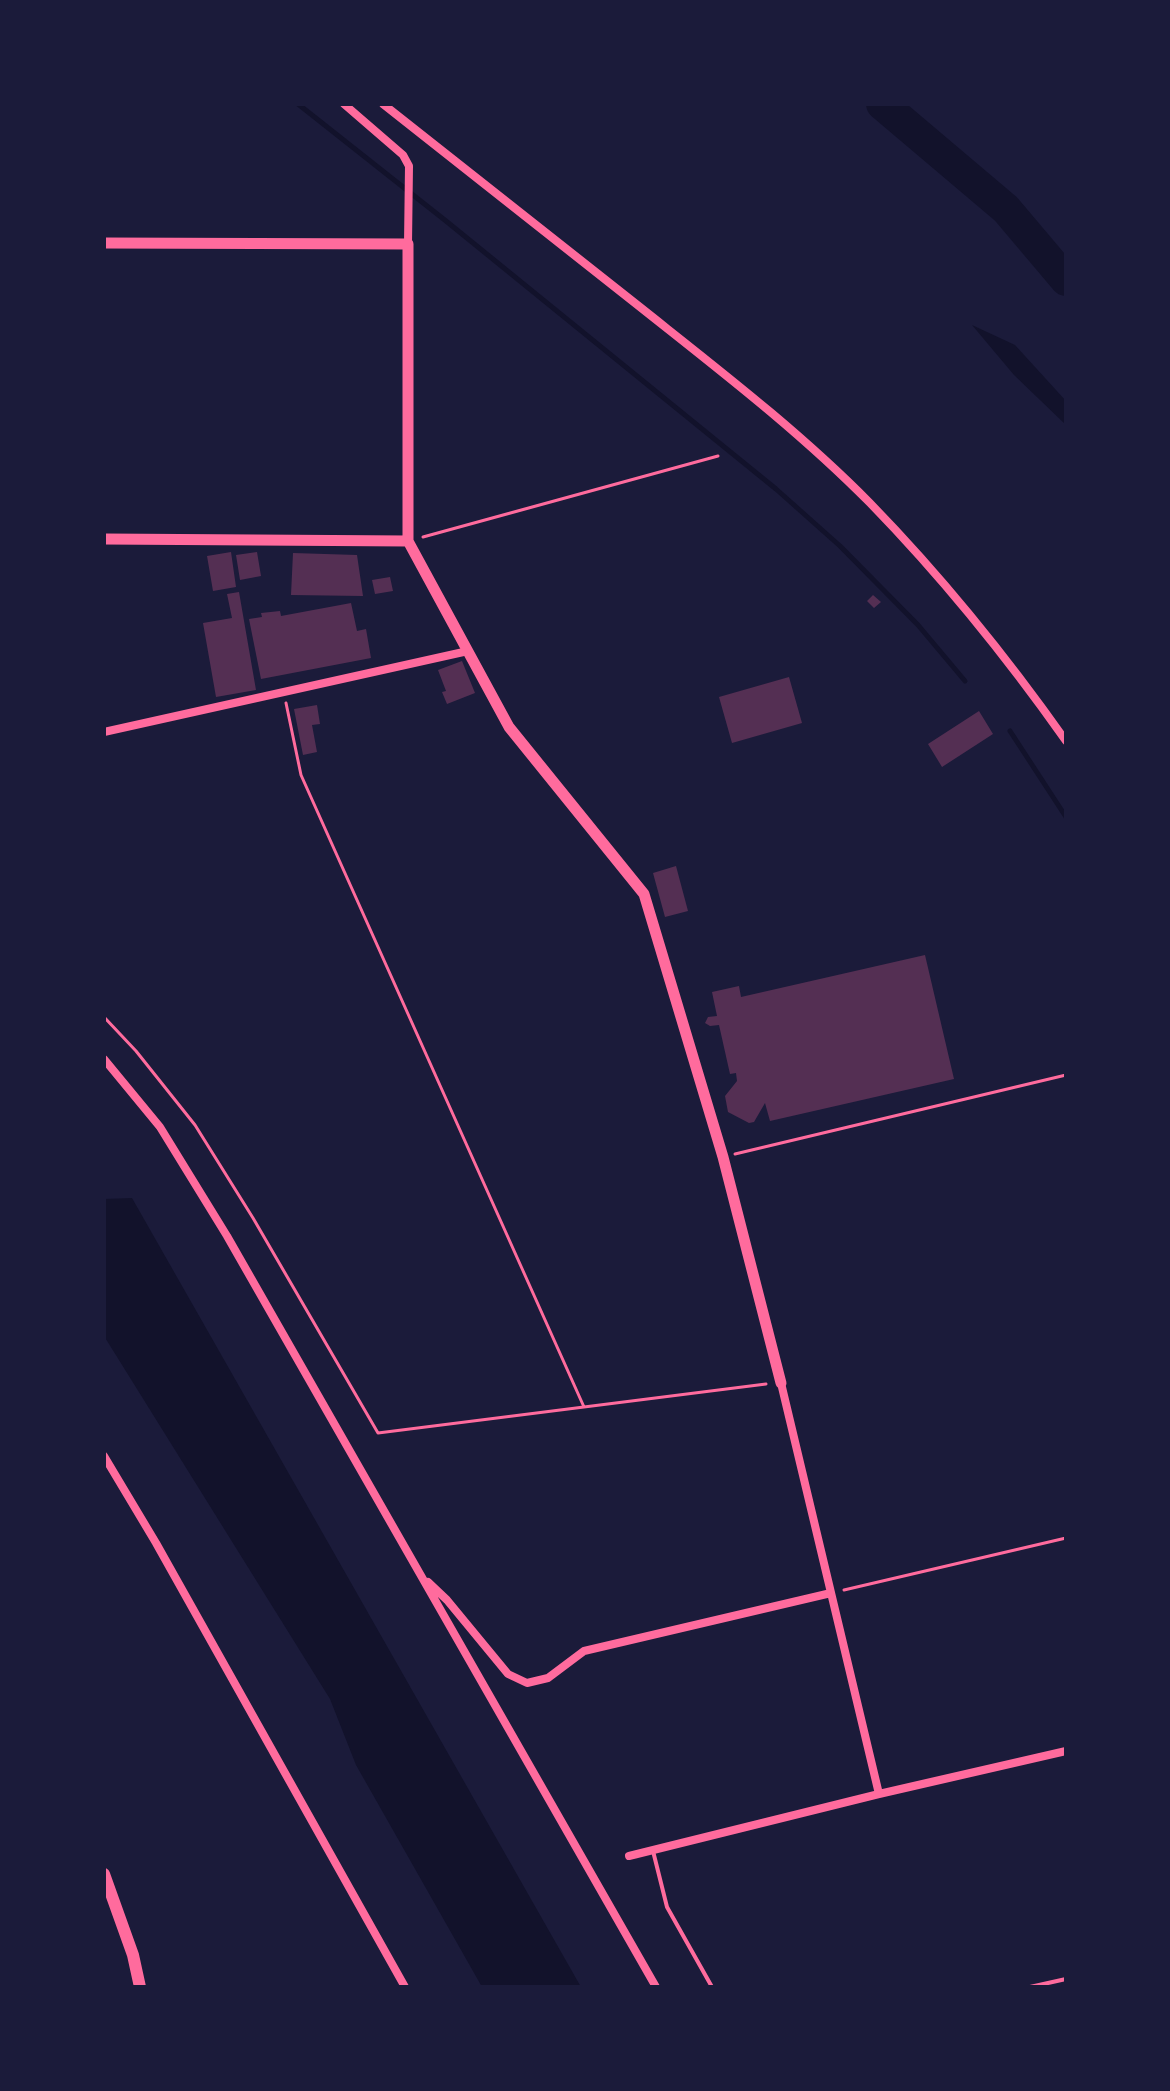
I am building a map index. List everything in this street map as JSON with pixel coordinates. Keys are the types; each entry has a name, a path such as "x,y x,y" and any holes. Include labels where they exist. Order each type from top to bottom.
{"main road":[{"path":"104,1874 133,1955 140,1987"}],"street":[{"path":"344,104 403,155 409,166 408,541 509,727 644,894 723,1157 781,1383 879,1794"},
{"path":"383,104 707,360 868,501 943,582 1012,664 1066,741"},
{"path":"104,243 408,244"},
{"path":"104,539 408,541"},
{"path":"104,732 468,651"},
{"path":"104,1059 169,1141 227,1236 656,1987"},
{"path":"104,1456 405,1987"},
{"path":"421,1576 447,1600 508,1674 527,1683 548,1678 584,1651 831,1593"},
{"path":"629,1856 1066,1751"}],"lane":[{"path":"653,1850 667,1907 712,1987"},
{"path":"1030,1987 1066,1979"}],"path":[{"path":"408,541 718,456"},
{"path":"284,694 301,775 584,1407"},
{"path":"104,1017 136,1051 195,1125 378,1433 781,1383"},
{"path":"723,1157 1066,1075"},
{"path":"831,1593 1066,1538"}],"shaded area":[{"path":"972,325 1015,345 1066,401 1066,425 1014,375"},
{"path":"132,1198 581,1987 482,1987 356,1765 330,1699 104,1336 104,1199"}],"building":[{"path":"231,552 236,587 213,591 207,556"},
{"path":"257,552 261,576 240,580 236,555"},
{"path":"293,553 357,555 363,596 291,595"},
{"path":"390,577 393,591 375,594 372,580"},
{"path":"239,592 256,690 216,697 203,623 232,618 227,594"},
{"path":"873,595 881,602 874,608 867,601"},
{"path":"351,603 357,631 366,629 371,658 261,679 249,619 262,617 261,613 280,611 281,616"},
{"path":"462,661 475,693 447,704 438,670"},
{"path":"789,677 802,723 732,743 719,697"},
{"path":"317,705 320,724 312,725 317,752 303,755 294,709"},
{"path":"979,711 993,734 942,767 928,744"},
{"path":"676,866 688,911 665,917 653,873"},
{"path":"925,955 954,1079 770,1121 765,1103 754,1122 749,1123 728,1112 725,1096 737,1081 736,1073 730,1074 719,1025 705,1023 708,1017 717,1016 712,992 739,986 741,997"}],"waterway":[{"path":"298,104 776,489 840,546 918,625 965,681"},
{"path":"882,104 1006,209 1066,280"},
{"path":"1010,731 1066,817"}]}
